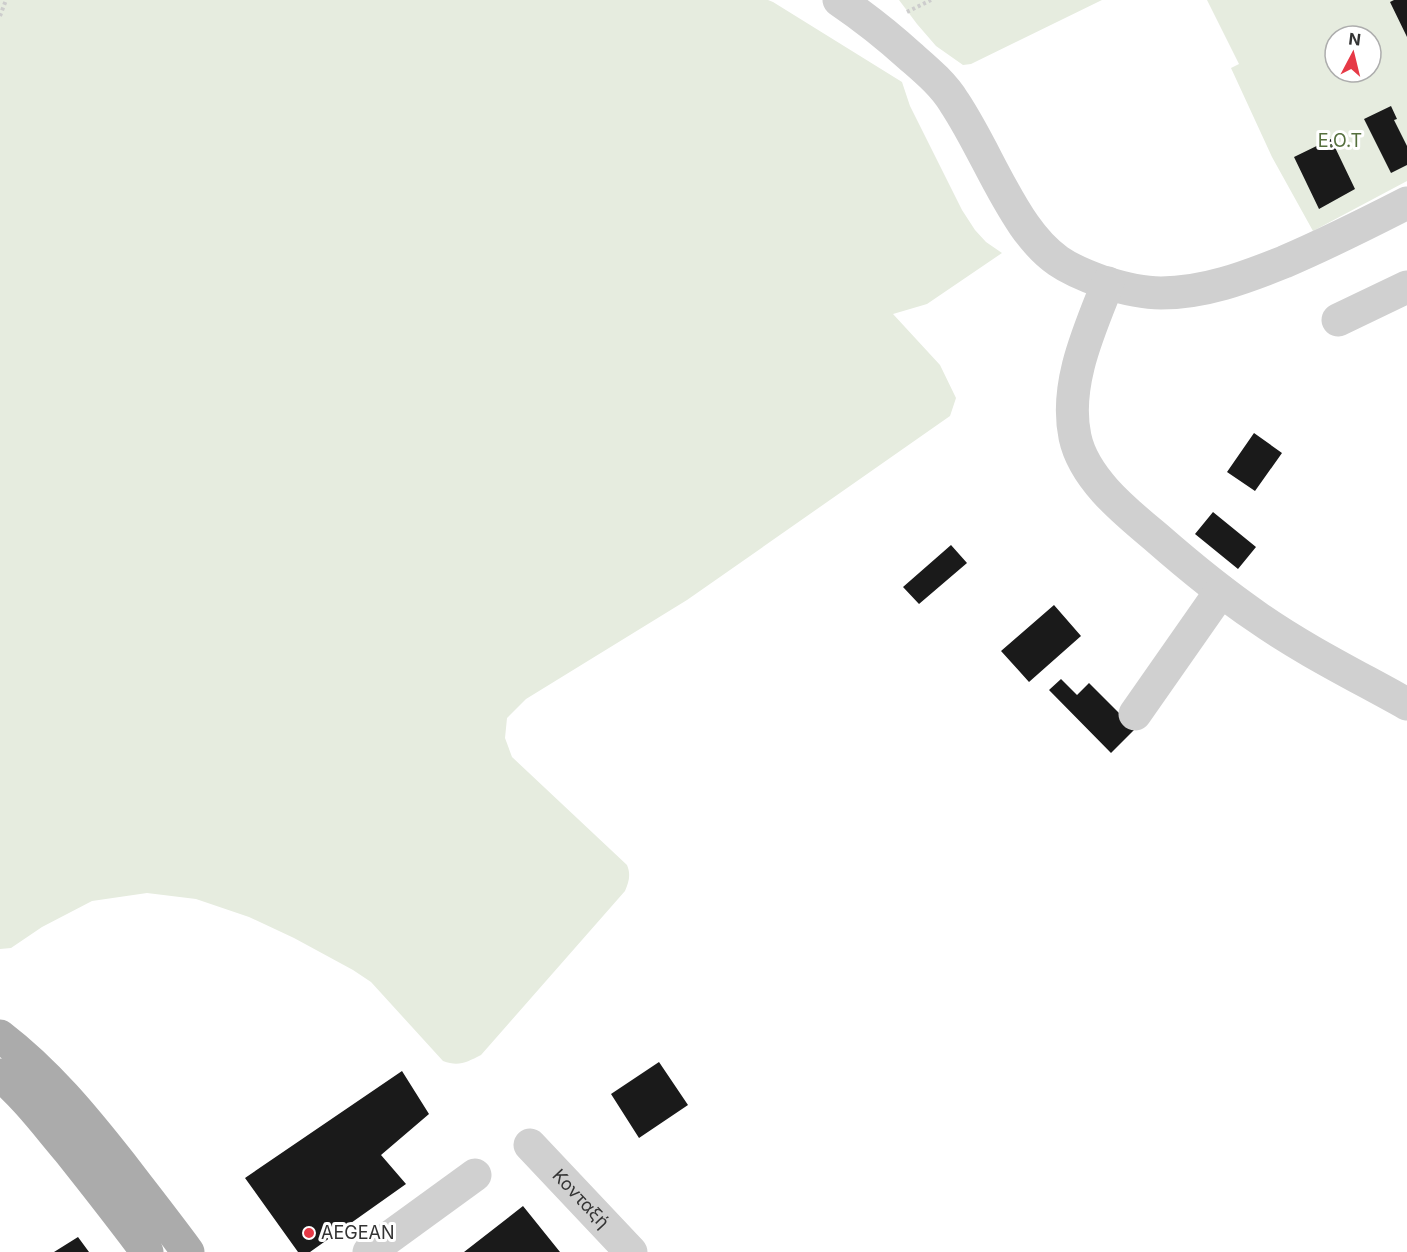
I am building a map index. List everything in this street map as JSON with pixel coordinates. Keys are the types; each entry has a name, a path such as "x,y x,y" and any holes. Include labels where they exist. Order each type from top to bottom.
{"main road":[{"path":"0,1036 36,1065 72,1104 188,1252"},
{"path":"0,1075 39,1115 147,1252"}],"street":[{"path":"839,0 903,49 954,101 1005,195 1024,226 1040,246 1069,268 1108,283 1131,290 1162,293 1196,290 1231,282 1308,252 1407,203"},
{"path":"1108,283 1084,348 1075,386 1073,414 1075,437 1089,469 1120,506 1221,591 1304,646 1407,704"},
{"path":"1338,320 1407,287"},
{"path":"1135,714 1221,591"},
{"name":"Κονταξή","path":"530,1145 631,1252"},
{"path":"369,1252 475,1175"}],"path":[{"path":"0,16 6,0"}],"green space":[{"path":"0,0 768,0 902,82 910,106 962,210 986,242 1002,253 927,304 893,314 940,365 956,398 950,416 687,600 526,699 507,718 505,738 512,757 627,865 629,878 625,891 481,1055 471,1060 458,1064 443,1061 371,982 353,970 249,917 196,899 147,893 92,901 42,927 11,948 0,949"},
{"path":"899,0 1102,0 971,64 963,65 936,46"},
{"name":"E.O.T","path":"1207,0 1407,0 1407,181 1313,231 1272,157 1231,68 1239,64"}],"building":[{"path":"1407,0 1407,37 1390,2"},
{"path":"1391,106 1397,119 1394,120 1407,146 1407,165 1391,173 1364,119"},
{"path":"1331,139 1355,189 1319,209 1294,157"},
{"path":"1254,433 1282,453 1255,491 1227,472"},
{"path":"1213,512 1256,547 1238,569 1195,534"},
{"path":"951,545 967,563 919,604 903,587"},
{"path":"1054,605 1081,636 1029,682 1001,651"},
{"path":"1061,679 1077,695 1089,683 1135,729 1111,753 1049,690"},
{"path":"659,1062 688,1105 639,1138 611,1094"},
{"path":"402,1071 429,1114 381,1155 406,1184 310,1252 298,1252 245,1178"},
{"path":"523,1206 560,1252 464,1252"},
{"path":"78,1237 89,1252 54,1252"}],"place":[{"name":"AEGEAN","path":"309,1233"}]}
